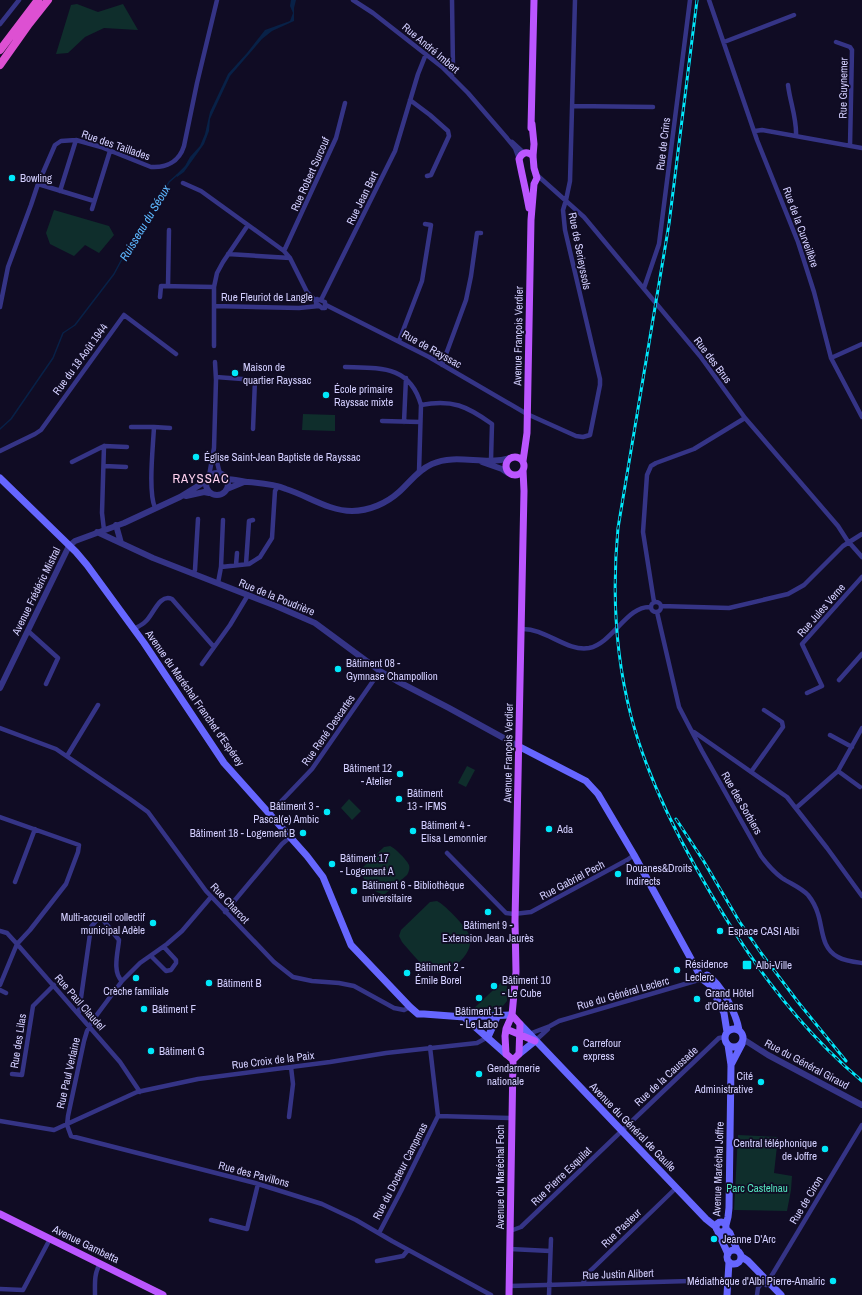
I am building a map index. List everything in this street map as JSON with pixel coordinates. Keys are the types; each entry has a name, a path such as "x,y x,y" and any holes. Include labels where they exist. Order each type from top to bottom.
{"highway":[{"path":"0,50 38,0"},
{"path":"0,65 48,0"}],"main road":[{"path":"526,155 534,144 532,124 534,0"},
{"name":"Avenue François Verdier","path":"523,461 527,433 531,220 537,180 526,155"},
{"name":"Avenue François Verdier","path":"526,155 522,171 531,220"},
{"path":"525,184 530,186 537,180"},
{"path":"513,457 523,461 524,464 521,473 516,476 508,473 505,467 506,463 513,457 524,452"},
{"name":"Avenue François Verdier","path":"506,1029 512,1016 516,972 524,491 523,470"},
{"name":"Avenue François Verdier","path":"516,476 524,491"},
{"name":"Avenue du Maréchal Franchet d'Espérey","path":"0,478 69,546 96,576 134,629 224,763 323,877 351,945 410,1007 418,1014 464,1017 512,1016"},
{"path":"520,747 586,781 592,786 634,855 702,980 710,985 724,1013 728,1045 735,1047 743,1041"},
{"path":"702,980 707,975 714,980 733,1010 739,1030 743,1034 743,1041 731,1065"},
{"path":"512,1016 520,1024 519,1054"},
{"path":"464,1017 513,1060 535,1040"},
{"path":"488,1037 497,1017"},
{"name":"Avenue du Général de Gaulle","path":"520,1024 621,1131 717,1229 728,1254"},
{"path":"506,1054 506,1029 535,1040"},
{"path":"726,1035 734,1029 739,1030"},
{"name":"Avenue Maréchal Joffre","path":"726,1227 729,1208 731,1065 728,1045"},
{"name":"Avenue du Maréchal Foch","path":"509,1295 513,1060"},
{"name":"Avenue Gambetta","path":"0,1214 163,1295"},
{"path":"717,1229 717,1224 720,1222 723,1223 730,1233 737,1250 741,1253 741,1259 776,1295"},
{"path":"727,1295 729,1262 727,1258 731,1251 737,1250"},
{"path":"729,1262 735,1265 741,1259"},
{"path":"765,1283 781,1295"}],"street":[{"path":"0,24 19,0"},
{"name":"Rue des Taillades","path":"0,307 8,267 38,184 55,144 61,140 76,140 110,151 150,167 159,168 173,163 181,154 217,0"},
{"name":"Rue André Imbert","path":"353,0 373,13 426,54 452,77 468,93 515,148 526,155"},
{"path":"452,0 452,77"},
{"name":"Rue de Serieyssols","path":"527,414 576,436 586,437 590,435 592,430 600,385 600,379 565,230 563,210 570,181 575,0"},
{"name":"Rue de Crins","path":"644,288 659,244 690,0"},
{"name":"Rue de la Curveillère","path":"709,0 754,131 800,249 814,292 831,358 862,417"},
{"path":"724,42 794,15"},
{"name":"Rue Guynemer","path":"836,42 850,47 852,50 850,146"},
{"name":"Rue Jean Bart","path":"321,300 394,151 426,54"},
{"path":"788,85 789,97 797,129 796,136"},
{"path":"410,100 448,131 449,136 431,174 427,176"},
{"name":"Rue Robert Surcouf","path":"284,251 336,138 345,103"},
{"path":"573,106 653,107"},
{"path":"754,131 762,130 862,148"},
{"name":"Rue André Imbert","path":"506,137 526,155"},
{"path":"60,191 76,140"},
{"path":"92,209 110,151"},
{"name":"Rue des Brus","path":"537,180 566,200 584,218 700,356 745,418 838,526 862,557"},
{"path":"183,183 201,191 284,251 290,258 307,292 319,306"},
{"path":"38,184 94,201"},
{"path":"399,341 422,281 431,225 425,224"},
{"path":"214,346 214,287 217,273 248,225"},
{"path":"168,286 169,230"},
{"path":"442,365 466,300 477,233 481,234"},
{"path":"228,254 290,258"},
{"path":"160,297 161,286 214,287"},
{"path":"316,301 317,299 321,300"},
{"name":"Rue de Rayssac","path":"321,300 326,304 399,341 527,414"},
{"name":"Rue Fleuriot de Langle","path":"214,306 299,308 319,306 325,308 326,304"},
{"name":"Rue du 18 Août 1944","path":"0,450 41,430 124,315 176,354"},
{"path":"831,358 862,344"},
{"path":"209,493 206,487 214,448 215,362"},
{"path":"345,367 367,368 399,374 406,378 415,389 421,405 419,472"},
{"path":"216,377 255,380 253,429"},
{"path":"404,422 406,378"},
{"path":"421,405 438,402 459,405 475,412 492,424 491,460"},
{"path":"661,606 657,612 654,611 643,532 646,482 649,470 651,466 656,463 694,449 745,418"},
{"path":"382,421 420,422"},
{"path":"131,426 170,428"},
{"path":"154,427 152,491 155,508"},
{"path":"104,446 102,513 104,530"},
{"path":"72,462 104,446 127,447"},
{"path":"214,448 220,474"},
{"path":"69,546 75,541 180,497 214,473 220,474 226,479 278,486 335,509 352,511 364,510 379,505 398,493 419,472 430,465 441,461 456,459 491,460 499,462 513,457"},
{"path":"477,460 502,469 508,473"},
{"path":"104,466 126,466"},
{"path":"226,479 228,482 227,489"},
{"path":"180,497 204,492 215,496 225,492 227,489 246,482"},
{"path":"221,567 246,564 260,557 272,538 274,504 278,486"},
{"path":"193,574 195,570 198,519"},
{"path":"218,583 221,567 223,520"},
{"path":"246,564 249,521 253,520"},
{"path":"116,525 121,543"},
{"name":"Rue de la Poudrière","path":"97,532 153,558 315,623 380,671 520,747"},
{"path":"522,628 529,628 577,648 590,648 605,640 640,608 659,603 661,606 729,608 788,594 804,585 843,546 862,534"},
{"name":"Avenue Frédéric Mistral","path":"0,688 69,546"},
{"path":"236,565 237,553"},
{"name":"Rue Jules Verne","path":"807,693 822,686 802,644 862,577"},
{"path":"202,664 237,615 248,596"},
{"path":"134,629 146,622 164,598 169,598 172,599 214,646"},
{"name":"Rue des Sorbiers","path":"657,612 679,707 702,751 767,864 779,875 798,886 808,896 818,914 821,931 826,945 838,957 848,961 862,963"},
{"path":"28,631 58,658 46,684"},
{"path":"840,680 862,654"},
{"name":"Rue René Descartes","path":"269,814 312,769 380,671"},
{"path":"67,756 98,705"},
{"path":"752,772 783,727 782,722 764,710"},
{"name":"Rue Charcot","path":"0,728 56,749 148,812 172,847 211,897 274,962 293,977 354,986 394,1008 404,1010 410,1007"},
{"path":"796,808 838,771 862,728"},
{"path":"692,730 787,797 862,896"},
{"path":"830,735 852,747"},
{"path":"702,751 707,744 711,744"},
{"path":"838,771 860,787"},
{"path":"0,817 79,845 78,852 66,884 18,944 0,985"},
{"path":"15,882 35,829"},
{"path":"225,912 282,844 289,838"},
{"path":"447,853 506,913 516,914"},
{"name":"Rue Gabriel Pech","path":"516,914 531,912 634,855"},
{"name":"Rue Paul Verlaine","path":"67,1125 84,1041 90,1026 122,981 140,963 182,931 211,897"},
{"path":"79,1012 91,928 100,916 119,940 116,972 118,978 122,981"},
{"name":"Rue Paul Claudel","path":"0,931 7,933 18,944 79,1012 120,1062 140,1092"},
{"path":"151,956 163,969 166,971 171,970 176,963 176,960 164,946"},
{"name":"Rue du Général Leclerc","path":"529,1034 559,1021 702,980"},
{"name":"Rue des Lilas","path":"12,1074 22,1075 33,1006 54,985"},
{"path":"0,990 6,993"},
{"path":"535,1040 550,1026"},
{"name":"Rue de la Caussade","path":"621,1131 719,1038 726,1035"},
{"name":"Rue Croix de la Paix","path":"67,1125 105,1106 140,1092 198,1079 430,1047 477,1042 488,1037"},
{"name":"Rue du Général Giraud","path":"743,1041 862,1105"},
{"name":"Rue du Docteur Campmas","path":"379,1233 438,1116 430,1047"},
{"path":"289,1117 293,1084 291,1066"},
{"name":"Rue du Docteur Campmas","path":"438,1116 511,1118"},
{"path":"0,1121 54,1130 67,1125"},
{"name":"Rue des Pavillons","path":"67,1125 71,1136 258,1184 322,1204 356,1220 491,1295"},
{"name":"Rue de Ciron","path":"757,1295 758,1288 765,1283 862,1125"},
{"name":"Rue Pierre Esquilat","path":"510,1231 521,1227 621,1131"},
{"path":"210,1220 247,1229 258,1184"},
{"name":"Rue Pasteur","path":"583,1284 586,1275 676,1188"},
{"path":"2,1289 23,1290 50,1239"},
{"path":"549,1295 551,1239"},
{"path":"510,1249 550,1252"},
{"path":"377,1261 398,1258 403,1256 408,1250"},
{"path":"95,1295 95,1277 97,1268 100,1264"},
{"name":"Rue Justin Alibert","path":"509,1286 728,1280"}],"green space":[{"path":"77,4 98,12 123,4 138,30 104,28 85,37 68,53 56,54 71,5"},
{"path":"54,210 109,226 114,235 99,253 85,245 74,256 50,244 46,233"},
{"path":"303,414 335,415 335,431 302,430"},
{"path":"467,766 475,770 466,787 458,783"},
{"path":"349,799 361,811 352,820 341,808"},
{"path":"390,846 406,860 409,865 409,870 407,875 385,894 381,894 365,881 362,868 384,847"},
{"path":"437,901 449,910 465,928 470,938 470,943 466,955 455,966 449,970 436,973 427,969 420,962 402,942 399,936 401,930 430,902"},
{"path":"507,977 507,1001 497,1013 471,1011"},
{"name":"Parc Castelnau","path":"738,1135 778,1137 774,1173 792,1176 787,1211 734,1210"}],"water":[{"path":"291,0 296,0 294,8 294,21 272,31 262,39 230,76 210,119 209,131 204,144 184,172 177,177 176,175 200,146 205,134 210,112 228,74 265,30 290,21 293,13 290,6"}],"waterway":[{"name":"Ruisseau du Séoux","path":"0,429 11,419 53,358 63,333 75,325 114,274 122,259 147,223 169,182 177,175"}],"railway":[{"path":"697,0 669,224 618,528 615,599 621,669 631,716 650,774 676,830 712,896 749,953 790,1008 813,1034 862,1081"},
{"path":"676,819 703,860 739,921 761,953 798,1002 846,1061"}],"place":[{"name":"Bowling","path":"12,178"},
{"name":"Maison de quartier Rayssac","path":"235,373"},
{"name":"École primaire Rayssac mixte","path":"326,395"},
{"name":"Église Saint-Jean Baptiste de Rayssac","path":"196,457"},
{"name":"Bâtiment 08 - Gymnase Champollion","path":"338,669"},
{"name":"Bâtiment 12 - Atelier","path":"400,774"},
{"name":"Bâtiment 13 - IFMS","path":"399,799"},
{"name":"Bâtiment 3 - Pascal(e) Ambic","path":"327,812"},
{"name":"Ada","path":"549,829"},
{"name":"Bâtiment 4 - Elisa Lemonnier","path":"413,831"},
{"name":"Bâtiment 18 - Logement B","path":"303,833"},
{"name":"Bâtiment 17 - Logement A","path":"332,864"},
{"name":"Douanes&Droits Indirects","path":"618,874"},
{"name":"Bâtiment 6 - Bibliothèque universitaire","path":"354,891"},
{"name":"Bâtiment 9 - Extension Jean Jaurès","path":"488,912"},
{"name":"Multi-accueil collectif municipal Adèle","path":"153,923"},
{"name":"Espace CASI Albi","path":"720,931"},
{"name":"Albi-Ville","path":"747,965"},
{"name":"Résidence Leclerc","path":"677,970"},
{"name":"Bâtiment 2 - Émile Borel","path":"407,973"},
{"name":"Crèche familiale","path":"136,978"},
{"name":"Bâtiment B","path":"209,983"},
{"name":"Bâtiment 10 - Le Cube","path":"494,986"},
{"name":"Bâtiment 11 - Le Labo","path":"479,998"},
{"name":"Grand Hôtel d'Orléans","path":"697,999"},
{"name":"Bâtiment F","path":"144,1009"},
{"name":"Carrefour express","path":"575,1049"},
{"name":"Bâtiment G","path":"151,1051"},
{"name":"Gendarmerie nationale","path":"479,1074"},
{"name":"Cité Administrative","path":"761,1082"},
{"name":"Central téléphonique de Joffre","path":"825,1149"},
{"name":"Jeanne D'Arc","path":"714,1239"},
{"name":"Médiathèque d'Albi Pierre-Amalric","path":"833,1281"}],"district":[{"name":"RAYSSAC","path":"201,478"}]}
